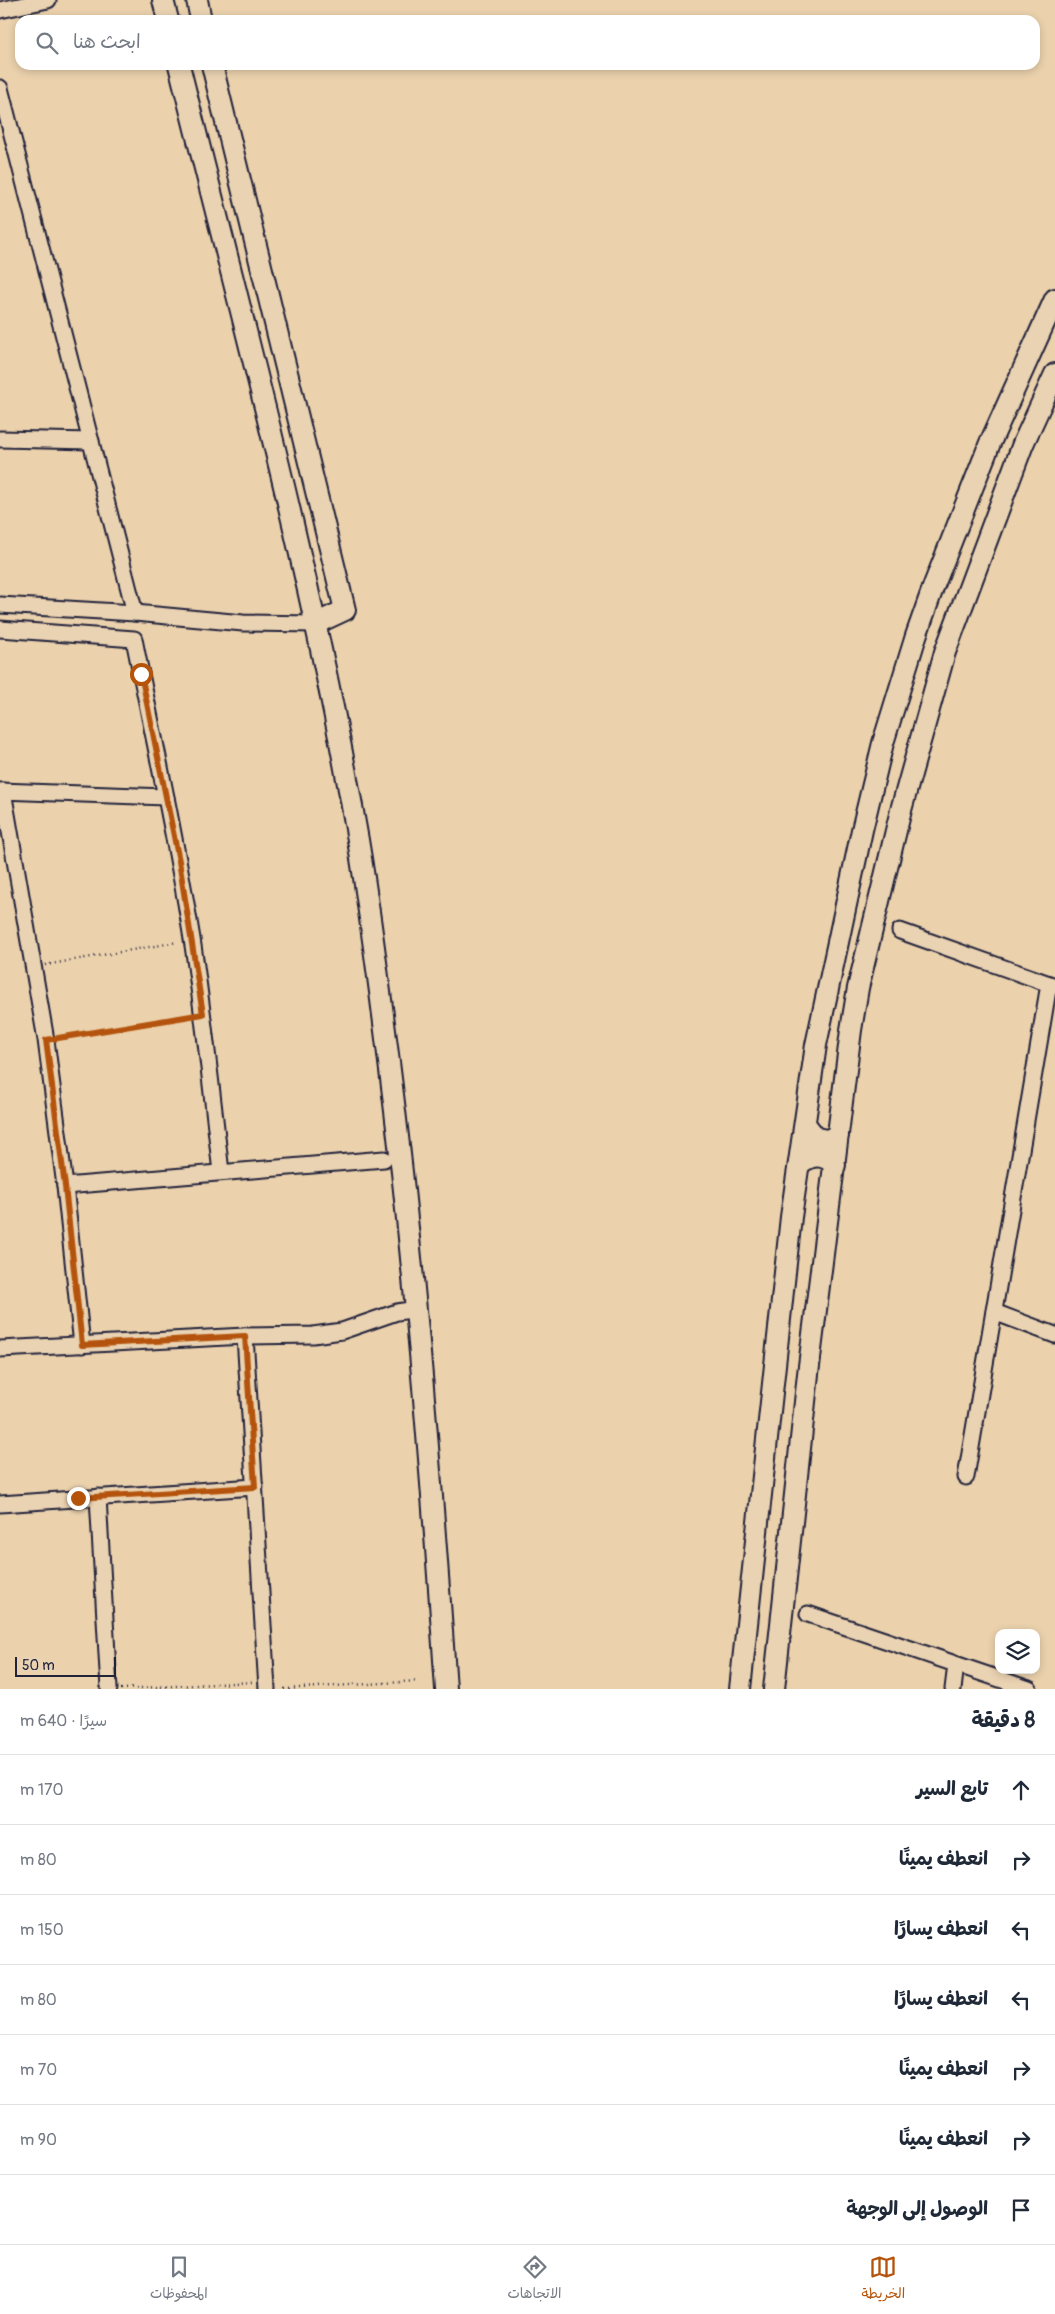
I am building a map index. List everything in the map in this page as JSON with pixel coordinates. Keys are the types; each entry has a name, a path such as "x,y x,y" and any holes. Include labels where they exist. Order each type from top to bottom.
{"street":[{"path":"0,10 48,0"},
{"path":"162,0 166,15"},
{"path":"197,0 200,15"},
{"path":"180,70 277,456 338,727 376,954 417,1310 434,1504 446,1689"},
{"path":"0,604 135,613 243,623 315,624 345,610 213,70"},
{"path":"0,88 135,613"},
{"path":"740,1689 768,1413 791,1217 816,1045 862,830 883,743 934,585 990,443 1055,299"},
{"path":"774,1689 808,1374 851,1030 858,988 916,751 945,652 1023,444 1055,374"},
{"path":"0,439 91,441"},
{"path":"0,629 134,639 166,797 192,940 203,1014 221,1172"},
{"path":"82,1345 65,1186 46,1040 2,791 166,797"},
{"path":"900,931 1052,985 966,1477"},
{"path":"805,1124 816,1138 828,1140 838,1135"},
{"path":"800,1164 811,1157 818,1156 825,1157 835,1165"},
{"path":"65,1186 384,1159"},
{"path":"0,1349 245,1336 328,1334 356,1326 378,1316 417,1310"},
{"path":"994,1312 1055,1335"},
{"path":"245,1336 267,1685"},
{"path":"0,1504 255,1487"},
{"path":"98,1497 109,1689"},
{"path":"808,1614 1029,1689"},
{"path":"953,1689 956,1665"}],"path":[{"path":"34,966 192,940"},
{"path":"46,1040 203,1014"},
{"path":"284,1689 418,1681"},
{"path":"118,1689 267,1685"}],"route":[{"path":"78,1498 255,1487 245,1336 82,1345 65,1186 46,1040 203,1014 179,861 141,674"}]}
